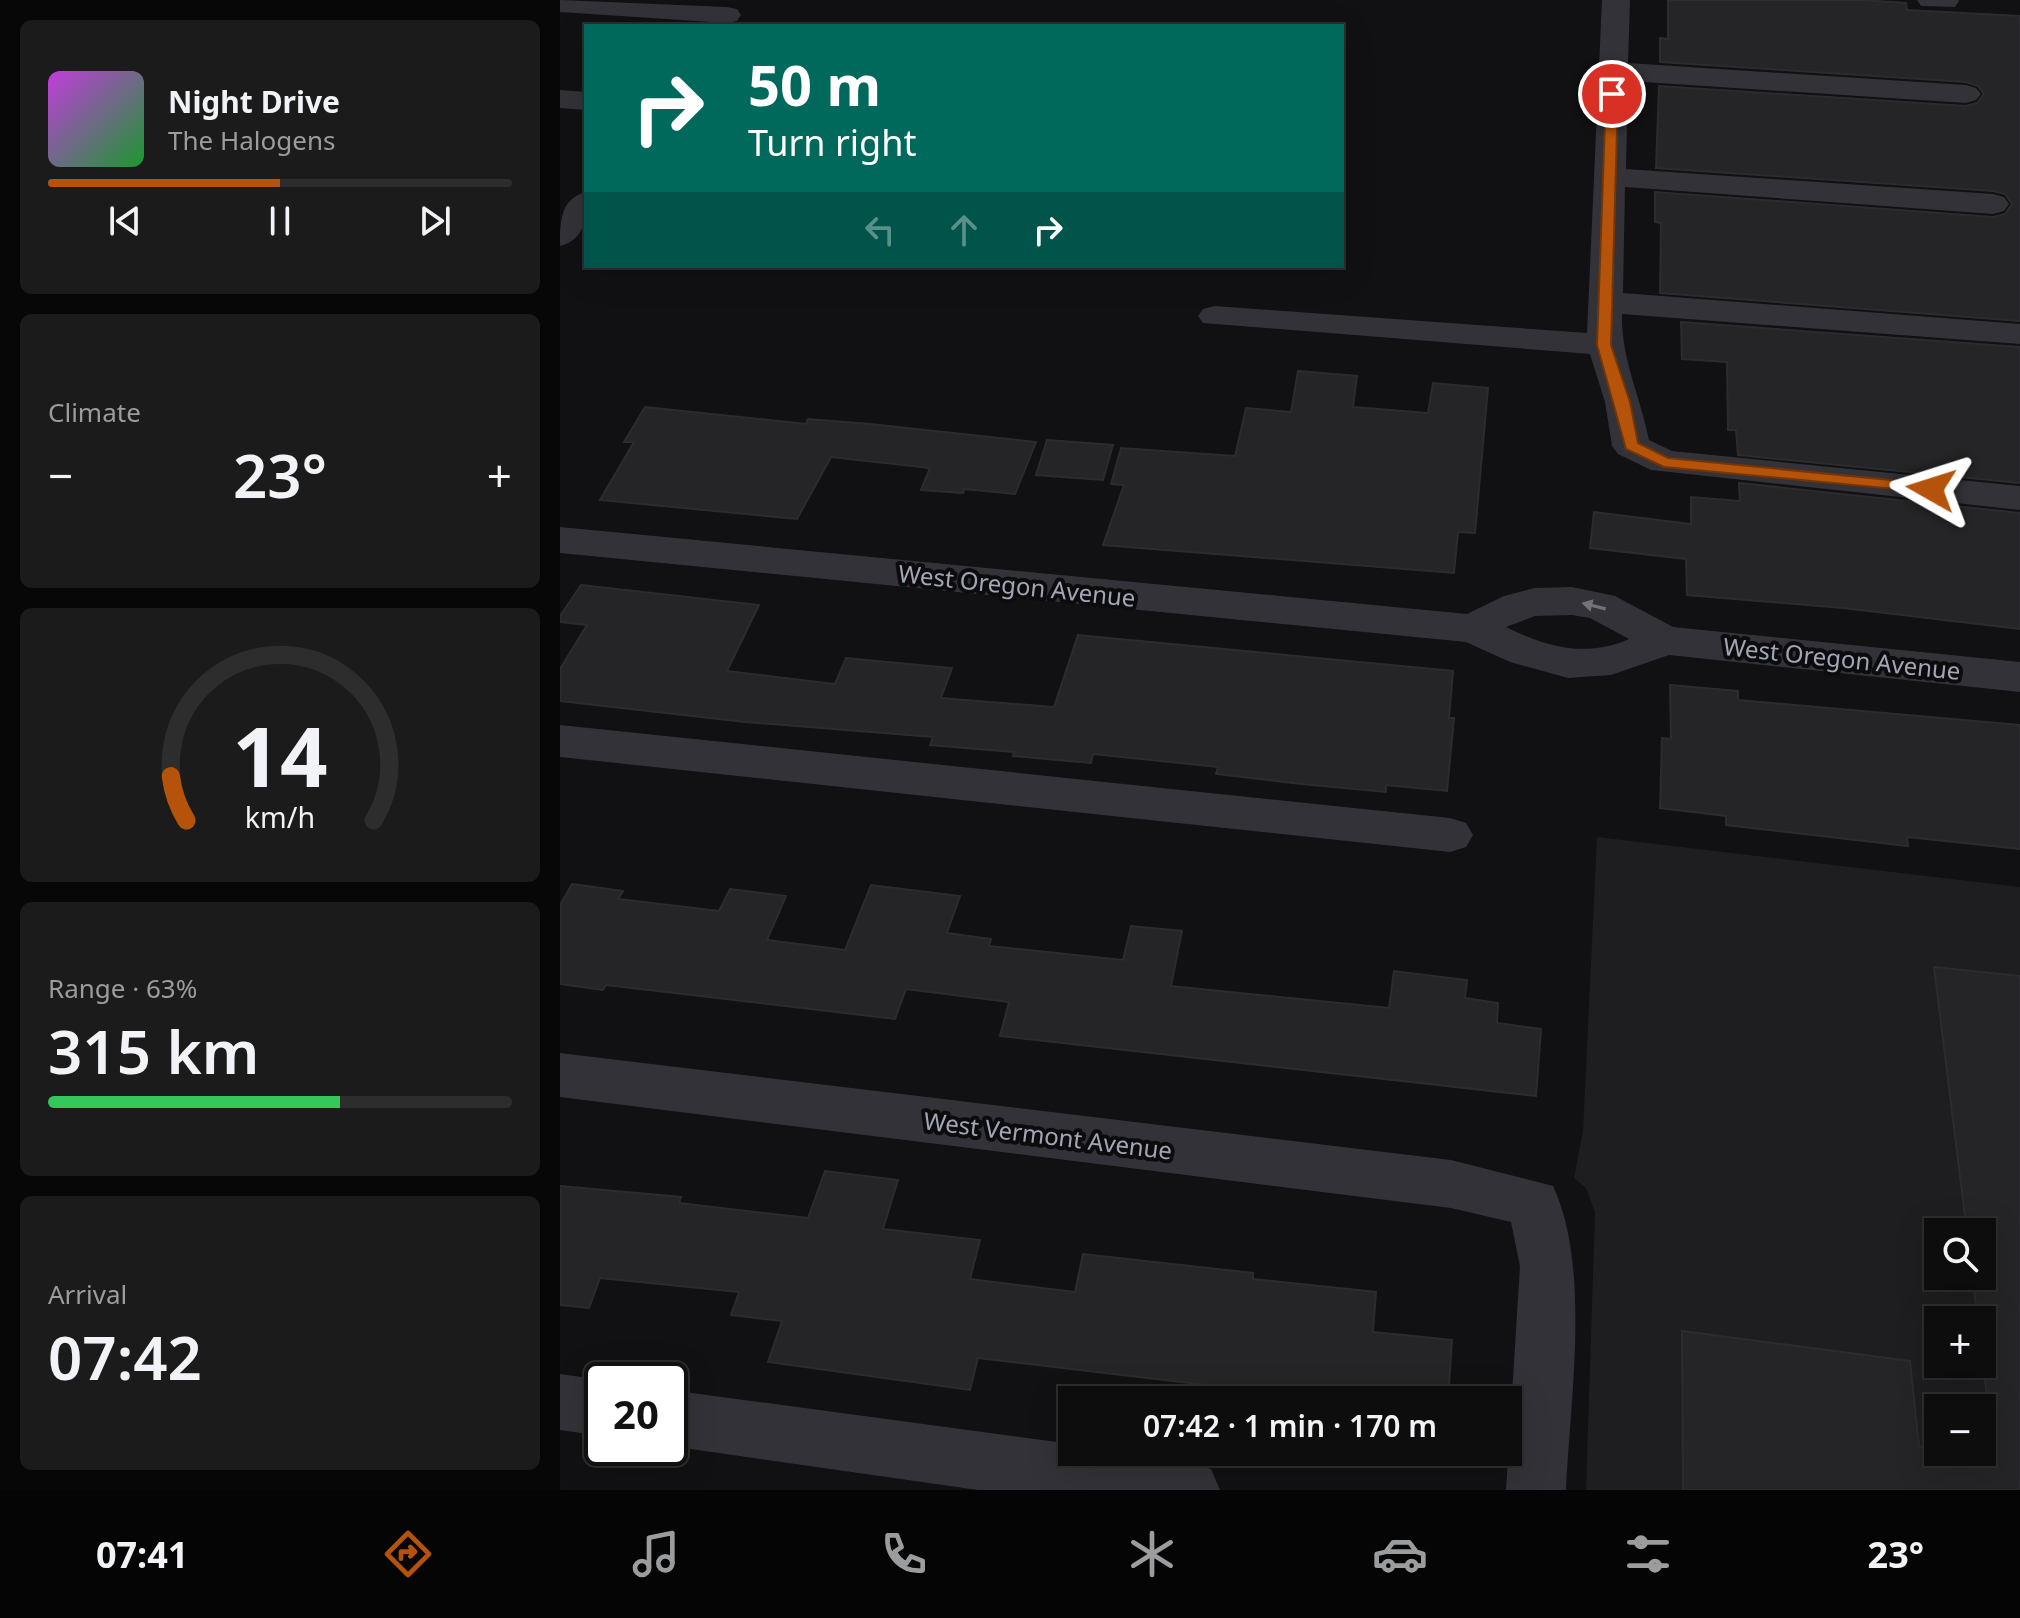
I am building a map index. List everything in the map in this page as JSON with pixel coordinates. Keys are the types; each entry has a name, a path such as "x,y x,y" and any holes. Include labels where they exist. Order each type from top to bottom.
{"street":[{"path":"1616,0 1604,345 1623,402 1631,446 1664,462 2020,498"},
{"path":"1931,0 1945,1"},
{"path":"560,4 728,14"},
{"path":"1613,71 1966,94"},
{"path":"560,99 584,101"},
{"path":"1610,177 1993,204"},
{"path":"560,236 576,204"},
{"path":"1606,302 2020,334"},
{"path":"1215,316 1604,345"},
{"name":"West Oregon Avenue","path":"560,540 1474,629 1540,660 1593,666 1622,660 1664,640"},
{"name":"West Oregon Avenue","path":"1474,629 1504,610 1535,602 1572,601 1601,606 1664,640 2020,677"},
{"path":"560,741 1450,835"},
{"name":"West Vermont Avenue","path":"560,1075 1451,1184 1534,1203 1548,1266 1536,1490"},
{"path":"560,1402 584,1405"},
{"path":"688,1420 1190,1490"}],"shaded area":[{"path":"1597,837 2020,887 2020,1490 1586,1490 1595,1212 1586,1188 1574,1178 1583,1131"}],"building":[{"path":"1668,0 1860,0 1906,3 1907,10 2020,16 2020,321 1660,293 1661,223 1655,222 1655,192 1993,217 2005,214 2012,204 2005,194 1993,191 1656,168 1659,86 1966,106 1977,103 1984,94 1978,86 1966,82 1660,62 1660,38 1668,39"},
{"path":"1681,322 2020,347 2020,483 1738,455 1736,430 1728,430 1727,362 1682,359"},
{"path":"1298,371 1357,376 1353,407 1428,413 1433,383 1488,388 1475,533 1458,532 1454,573 1103,545 1124,485 1111,484 1121,448 1235,456 1246,408 1291,412"},
{"path":"645,407 806,424 808,419 870,424 1036,442 1015,494 964,489 963,493 921,490 930,468 831,457 797,519 600,500 634,442 624,442"},
{"path":"1047,440 1113,445 1103,480 1036,475"},
{"path":"1739,483 2020,513 2020,629 1843,608 1687,595 1686,559 1590,548 1594,512 1691,524 1691,497 1740,501"},
{"path":"581,585 759,605 727,671 835,684 846,658 952,668 941,698 1054,707 1078,635 1453,671 1449,718 1454,718 1447,791 1386,785 1386,792 1301,784 1216,774 1218,767 1093,754 1091,763 1013,756 1014,752 930,745 933,737 745,722 560,701 560,669 587,625 560,622 560,616"},
{"path":"1670,685 1738,691 1738,700 2020,725 2020,849 1907,837 1908,846 1726,825 1726,816 1660,808 1662,738 1671,739"},
{"path":"572,884 623,891 618,899 719,911 730,889 786,896 767,940 845,950 871,885 960,896 947,933 991,939 989,946 1123,960 1131,926 1182,931 1171,986 1389,1008 1394,971 1467,980 1465,998 1498,1003 1497,1023 1541,1029 1536,1096 1000,1036 1009,1002 906,989 895,1019 606,985 603,990 560,984 560,905"},
{"path":"1934,967 2020,976 2020,1490 1683,1490 1682,1331 1910,1361 1919,1446 1924,1447 1924,1466 1996,1466 1996,1394 1987,1394 1985,1378 1996,1378 1996,1306 1976,1306 1974,1290 1996,1290 1996,1218 1965,1218"},
{"path":"825,1171 898,1180 883,1229 980,1240 970,1279 1075,1292 1083,1254 1253,1273 1253,1279 1376,1292 1373,1332 1452,1340 1449,1386 1215,1386 978,1358 970,1390 768,1362 782,1321 731,1315 739,1292 600,1278 589,1308 560,1305 560,1186 681,1197 679,1203 808,1218"}],"route":[{"path":"1612,94 1604,345 1623,402 1631,446 1664,462 1931,489"}]}
